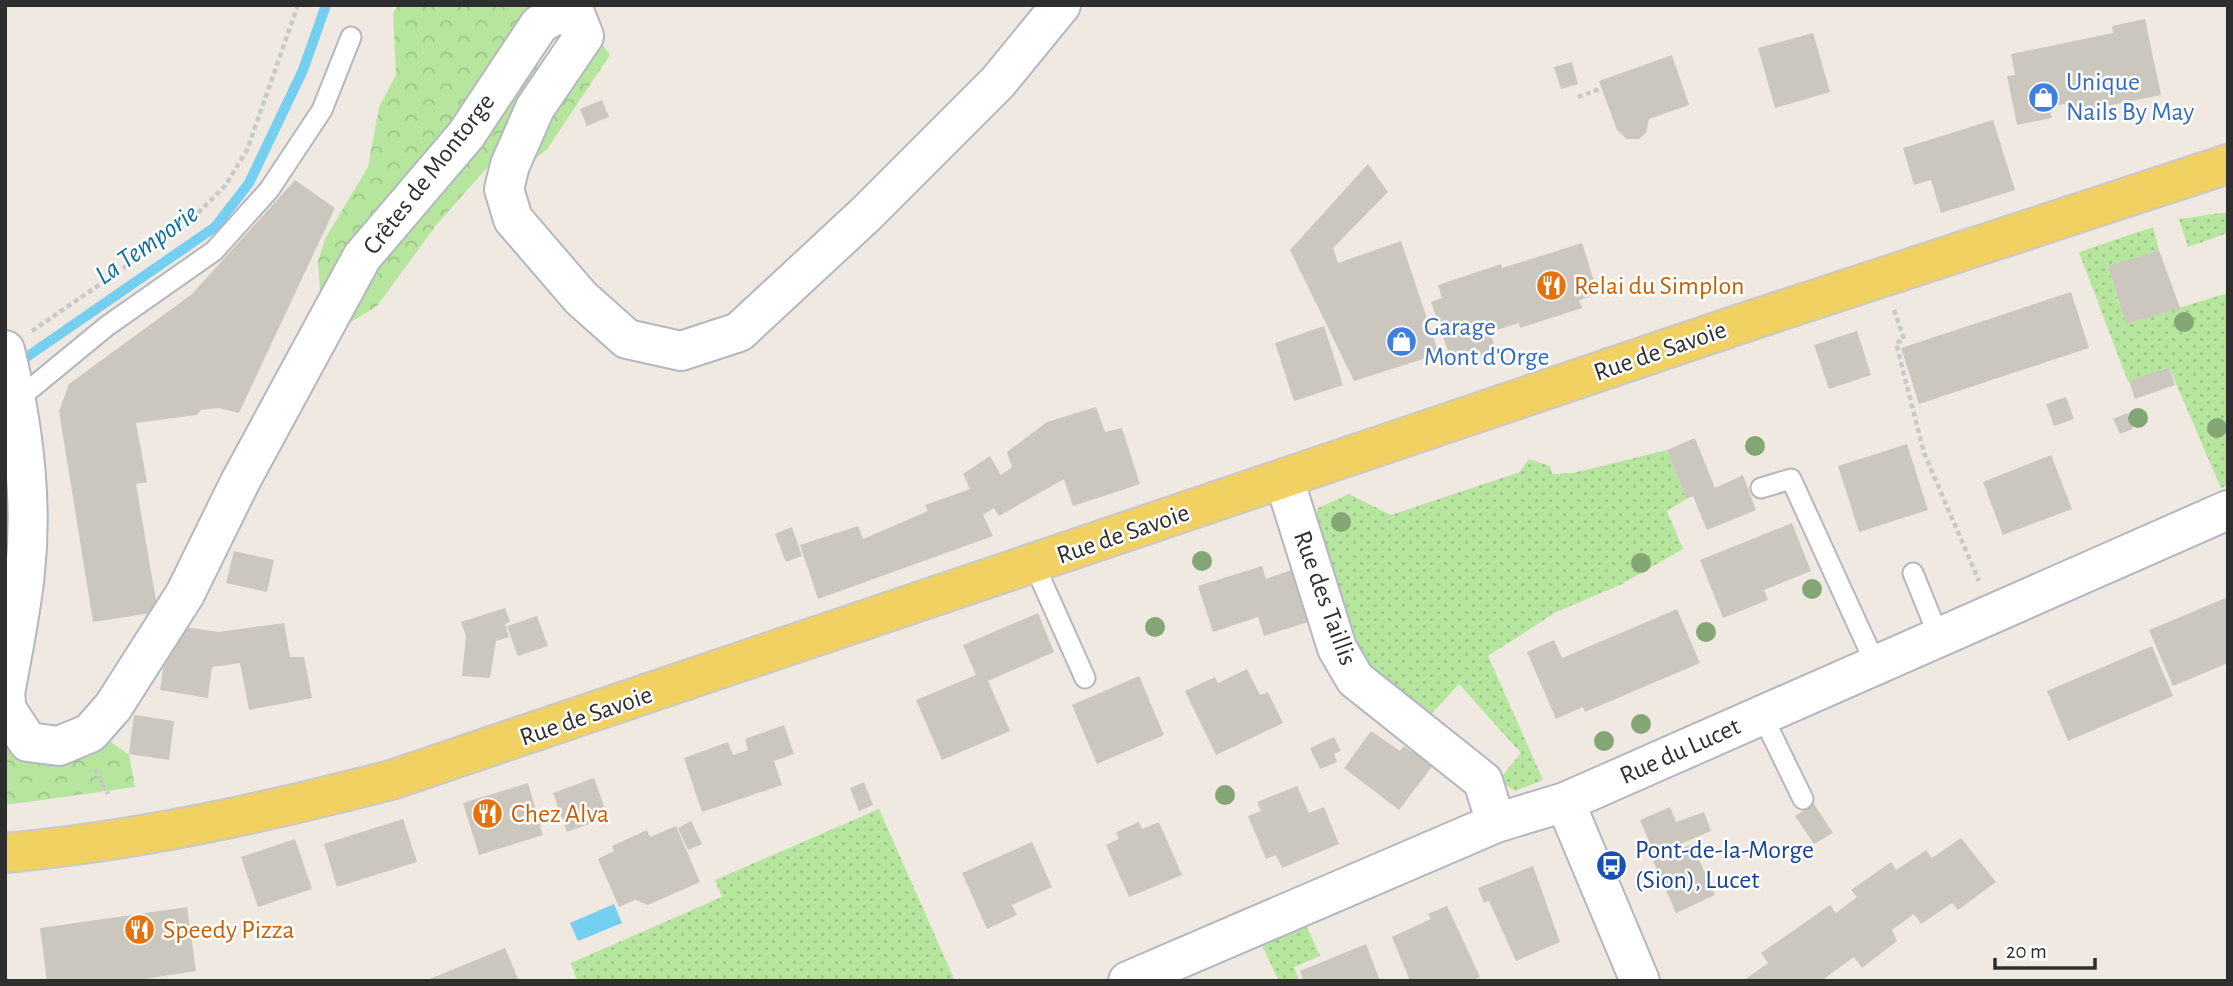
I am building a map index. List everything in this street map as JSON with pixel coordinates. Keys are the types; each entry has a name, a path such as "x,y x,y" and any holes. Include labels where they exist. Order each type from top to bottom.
{"main road":[{"name":"Rue de Savoie","path":"5,853 109,842 205,825 391,780 1793,306 2228,164"}],"street":[{"name":"Crêtes de Montorge","path":"5,694 7,710 29,742 48,745 59,746 90,733 113,708 185,594 246,470 362,257 466,135 538,25 554,15 576,16 584,36 535,108 510,165 505,189 513,219 581,299 627,339 681,351 739,332 866,214 998,82 1061,5"},
{"path":"5,694 26,572 28,484 16,398 13,345"},
{"name":"Rue des Taillis","path":"1284,479 1337,648 1355,679 1482,782 1496,823"},
{"name":"Rue du Lucet","path":"1128,981 1496,823 1565,802 2228,510"},
{"path":"1565,802 1640,981"}],"lane":[{"path":"16,398 107,326 214,251 269,190 322,110 351,37"},
{"path":"1762,488 1791,479 1875,665"},
{"path":"1034,564 1085,678"},
{"path":"1913,573 1939,637"},
{"path":"1762,715 1803,799"}],"path":[{"path":"13,345 186,225 225,186 247,150 298,5"},
{"path":"1578,97 1602,88"},
{"path":"1891,300 1904,340 1896,343 1924,453 1994,614"}],"green space":[{"path":"398,5 530,5 508,43 520,74 598,38 610,55 547,149 521,171 510,150 486,169 437,224 377,306 346,325 321,304 318,262 325,239 368,167 379,107 396,75 393,13"},
{"path":"2228,212 2228,233 2188,247 2179,219"},
{"path":"2153,227 2159,250 2108,267 2126,324 2228,293 2228,485 2221,488 2169,367 2128,382 2079,252"},
{"path":"1667,450 1686,499 1667,511 1683,549 1620,585 1556,612 1488,656 1543,780 1515,791 1499,780 1521,753 1459,684 1426,720 1356,660 1315,516 1318,508 1349,494 1391,515 1520,472 1529,459 1550,466 1552,474 1573,473"},
{"path":"107,739 129,755 135,787 5,805 5,745 47,762"},
{"path":"879,809 955,981 577,981 571,963 722,897 715,880"},
{"path":"1307,927 1320,956 1294,967 1299,981 1279,981 1262,946"}],"water":[{"path":"614,904 622,923 578,941 570,923"}],"building":[{"path":"2145,19 2161,95 2072,113 2069,103 2049,107 2052,118 2017,125 2007,76 2015,75 2011,54 2113,33 2112,26"},
{"path":"1813,33 1830,92 1775,108 1758,48"},
{"path":"1672,55 1689,105 1649,119 1646,133 1639,139 1627,139 1617,130 1599,81"},
{"path":"1572,62 1578,84 1561,89 1554,67"},
{"path":"602,100 609,117 587,126 580,109"},
{"path":"1993,120 2015,190 1941,213 1931,180 1914,185 1903,148"},
{"path":"1368,164 1388,192 1333,248 1338,263 1401,241 1439,354 1354,381 1290,250"},
{"path":"295,180 335,208 239,413 219,408 201,410 196,415 136,423 147,482 136,484 158,612 93,622 59,411 69,384 192,294"},
{"path":"1582,243 1598,294 1579,300 1582,308 1520,328 1519,323 1490,332 1496,350 1453,365 1431,302 1442,298 1438,285 1501,264 1502,268"},
{"path":"2159,250 2180,308 2126,324 2108,266"},
{"path":"2071,292 2089,348 1919,404 1901,348"},
{"path":"1324,326 1343,385 1294,401 1275,343"},
{"path":"1857,331 1871,375 1829,389 1814,345"},
{"path":"2169,367 2175,385 2135,399 2129,381"},
{"path":"2066,397 2074,419 2054,426 2046,404"},
{"path":"1096,407 1105,432 1122,428 1140,484 1073,506 1064,479 999,516 994,508 983,515 993,536 818,599 800,545 858,526 863,539 928,511 925,505 970,489 963,474 990,456 1001,475 1012,467 1007,452 1047,422"},
{"path":"2127,413 2133,429 2120,434 2113,419"},
{"path":"1695,438 1715,488 1743,475 1756,510 1707,530 1693,496 1686,499 1667,450"},
{"path":"1907,444 1928,510 1859,532 1838,466"},
{"path":"2051,455 2072,509 2003,535 1983,482"},
{"path":"1792,523 1811,571 1764,590 1768,600 1723,618 1700,560"},
{"path":"792,527 802,556 786,562 775,534"},
{"path":"234,551 274,560 267,592 226,583"},
{"path":"1262,566 1266,579 1294,569 1311,621 1264,636 1258,617 1213,632 1198,586"},
{"path":"2228,597 2228,663 2173,686 2149,630"},
{"path":"505,608 510,622 505,624 509,637 496,641 490,678 462,676 466,636 461,622"},
{"path":"1677,609 1700,663 1585,712 1583,707 1556,719 1527,652 1554,640 1562,658"},
{"path":"1038,613 1054,652 988,681 1010,731 942,760 916,700 976,675 963,645"},
{"path":"537,616 548,646 518,656 507,626"},
{"path":"284,623 290,657 304,657 312,698 249,710 240,663 212,667 208,698 160,690 166,650 179,626 218,632"},
{"path":"2152,646 2173,696 2068,741 2047,691"},
{"path":"1247,669 1260,695 1268,692 1283,723 1216,755 1185,691 1215,677 1218,683"},
{"path":"1139,676 1164,735 1097,764 1072,705"},
{"path":"134,715 174,721 169,760 129,754"},
{"path":"784,725 794,754 774,761 782,785 702,812 684,758 728,742 733,755 748,750 745,739"},
{"path":"1371,731 1400,751 1404,746 1412,752 1414,749 1434,764 1399,810 1344,768"},
{"path":"1334,737 1341,751 1334,754 1337,762 1320,769 1310,748"},
{"path":"594,778 608,817 567,832 553,793"},
{"path":"864,782 873,805 859,811 850,788"},
{"path":"528,783 543,835 479,855 463,803"},
{"path":"1297,786 1309,813 1324,807 1339,844 1282,868 1276,855 1266,859 1248,816 1261,811 1257,802"},
{"path":"1814,804 1833,833 1814,844 1795,816"},
{"path":"1670,807 1676,822 1704,812 1711,831 1655,855 1640,820"},
{"path":"403,819 417,862 337,887 324,844"},
{"path":"691,821 702,844 688,850 678,828"},
{"path":"1139,822 1142,829 1159,822 1182,875 1129,897 1106,845 1119,839 1116,832"},
{"path":"676,826 700,882 648,905 635,900 619,907 598,859 614,851 612,846 647,830 650,837"},
{"path":"1961,838 1996,882 1958,910 1952,903 1921,924 1914,914 1892,930 1897,941 1862,968 1854,957 1821,981 1743,981 1768,963 1761,953 1830,905 1836,913 1857,897 1851,890 1891,862 1896,870 1926,850 1932,858"},
{"path":"295,839 312,889 258,907 241,857"},
{"path":"1032,842 1052,887 1012,905 1017,915 987,929 962,873"},
{"path":"1692,844 1715,895 1676,913 1653,861"},
{"path":"1533,866 1560,942 1516,961 1489,901 1484,903 1478,888"},
{"path":"1447,906 1480,977 1470,981 1410,981 1392,937 1431,919 1428,914"},
{"path":"187,907 196,971 132,981 47,981 40,928"},
{"path":"1366,944 1380,981 1304,981 1300,971"},
{"path":"505,948 519,981 430,979"}],"waterway":[{"name":"La Temporie","path":"18,363 215,227 249,183 303,70 326,5"}],"place":[{"name":"Unique Nails By May","path":"2043,97"},
{"name":"Relai du Simplon","path":"1551,286"},
{"name":"Garage Mont d'Orge","path":"1401,342"},
{"name":"Chez Alva","path":"488,814"},
{"name":"Pont-de-la-Morge (Sion), Lucet","path":"1612,865"},
{"name":"Speedy Pizza","path":"140,930"}]}
